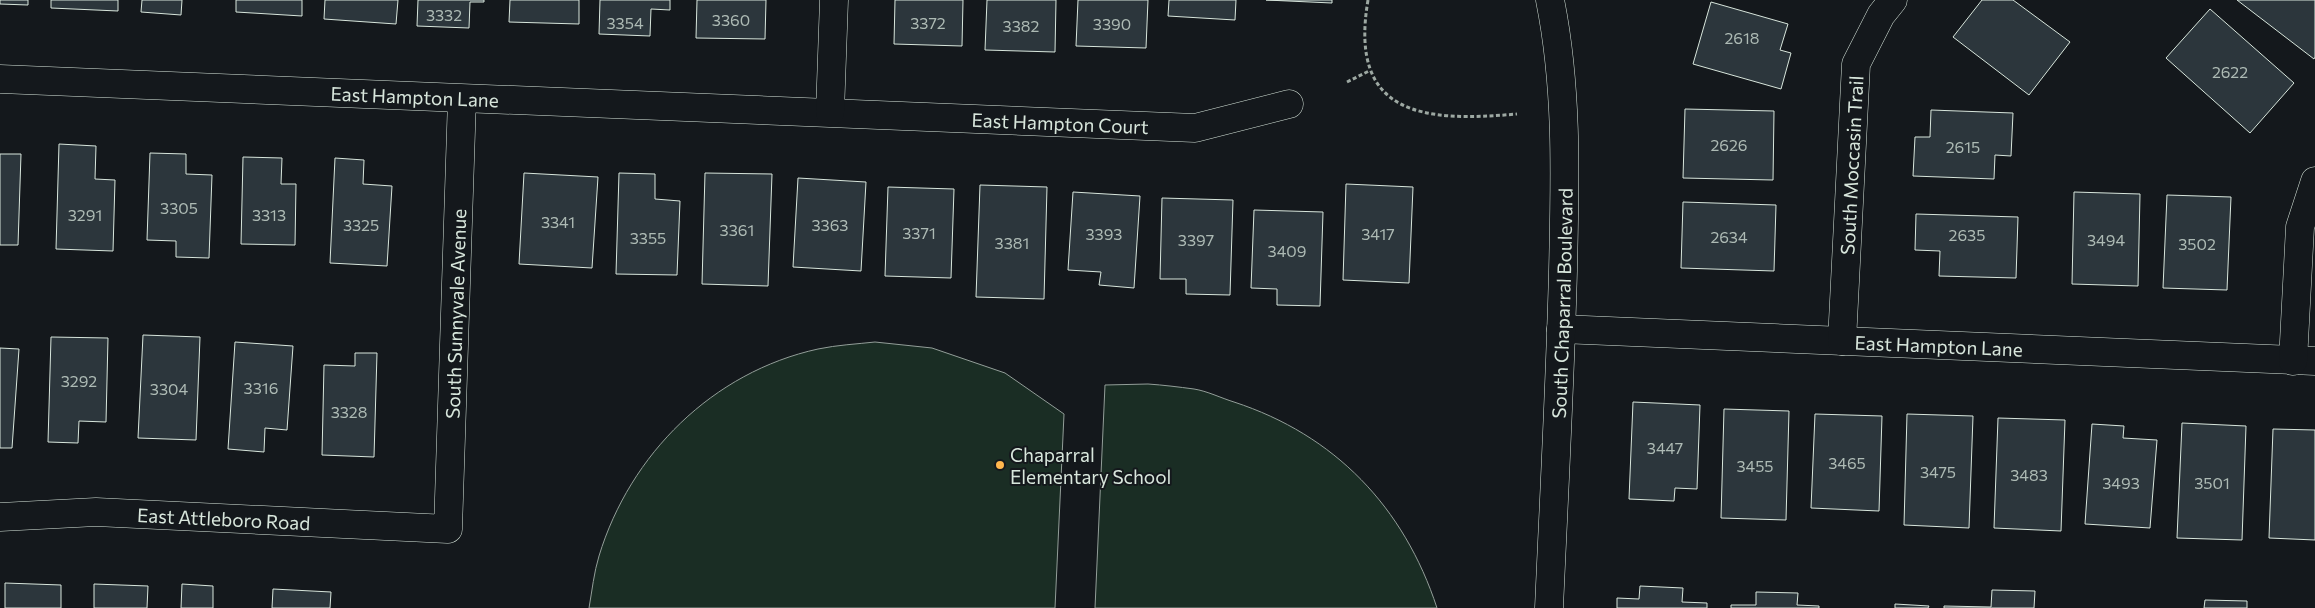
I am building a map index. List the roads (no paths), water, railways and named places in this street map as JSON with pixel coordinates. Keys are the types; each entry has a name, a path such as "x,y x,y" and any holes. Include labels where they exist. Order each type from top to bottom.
{"street":[{"path":"830,112 834,0"},
{"name":"South Chaparral Boulevard","path":"1548,608 1561,329 1566,160 1562,85 1556,30 1550,0"},
{"name":"South Moccasin Trail","path":"1842,341 1856,64 1881,15 1893,0"},
{"name":"East Hampton Lane","path":"0,79 462,99 830,112"},
{"name":"South Sunnyvale Avenue","path":"448,529 462,99"},
{"name":"East Hampton Court","path":"830,112 1195,128 1289,104"},
{"path":"2304,361 2300,227 2315,181"},
{"name":"East Hampton Lane","path":"1561,329 2304,361"},
{"name":"East Attleboro Road","path":"0,517 96,512 448,529"}],"place":[{"name":"Chaparral Elementary School","path":"1000,465"}]}
